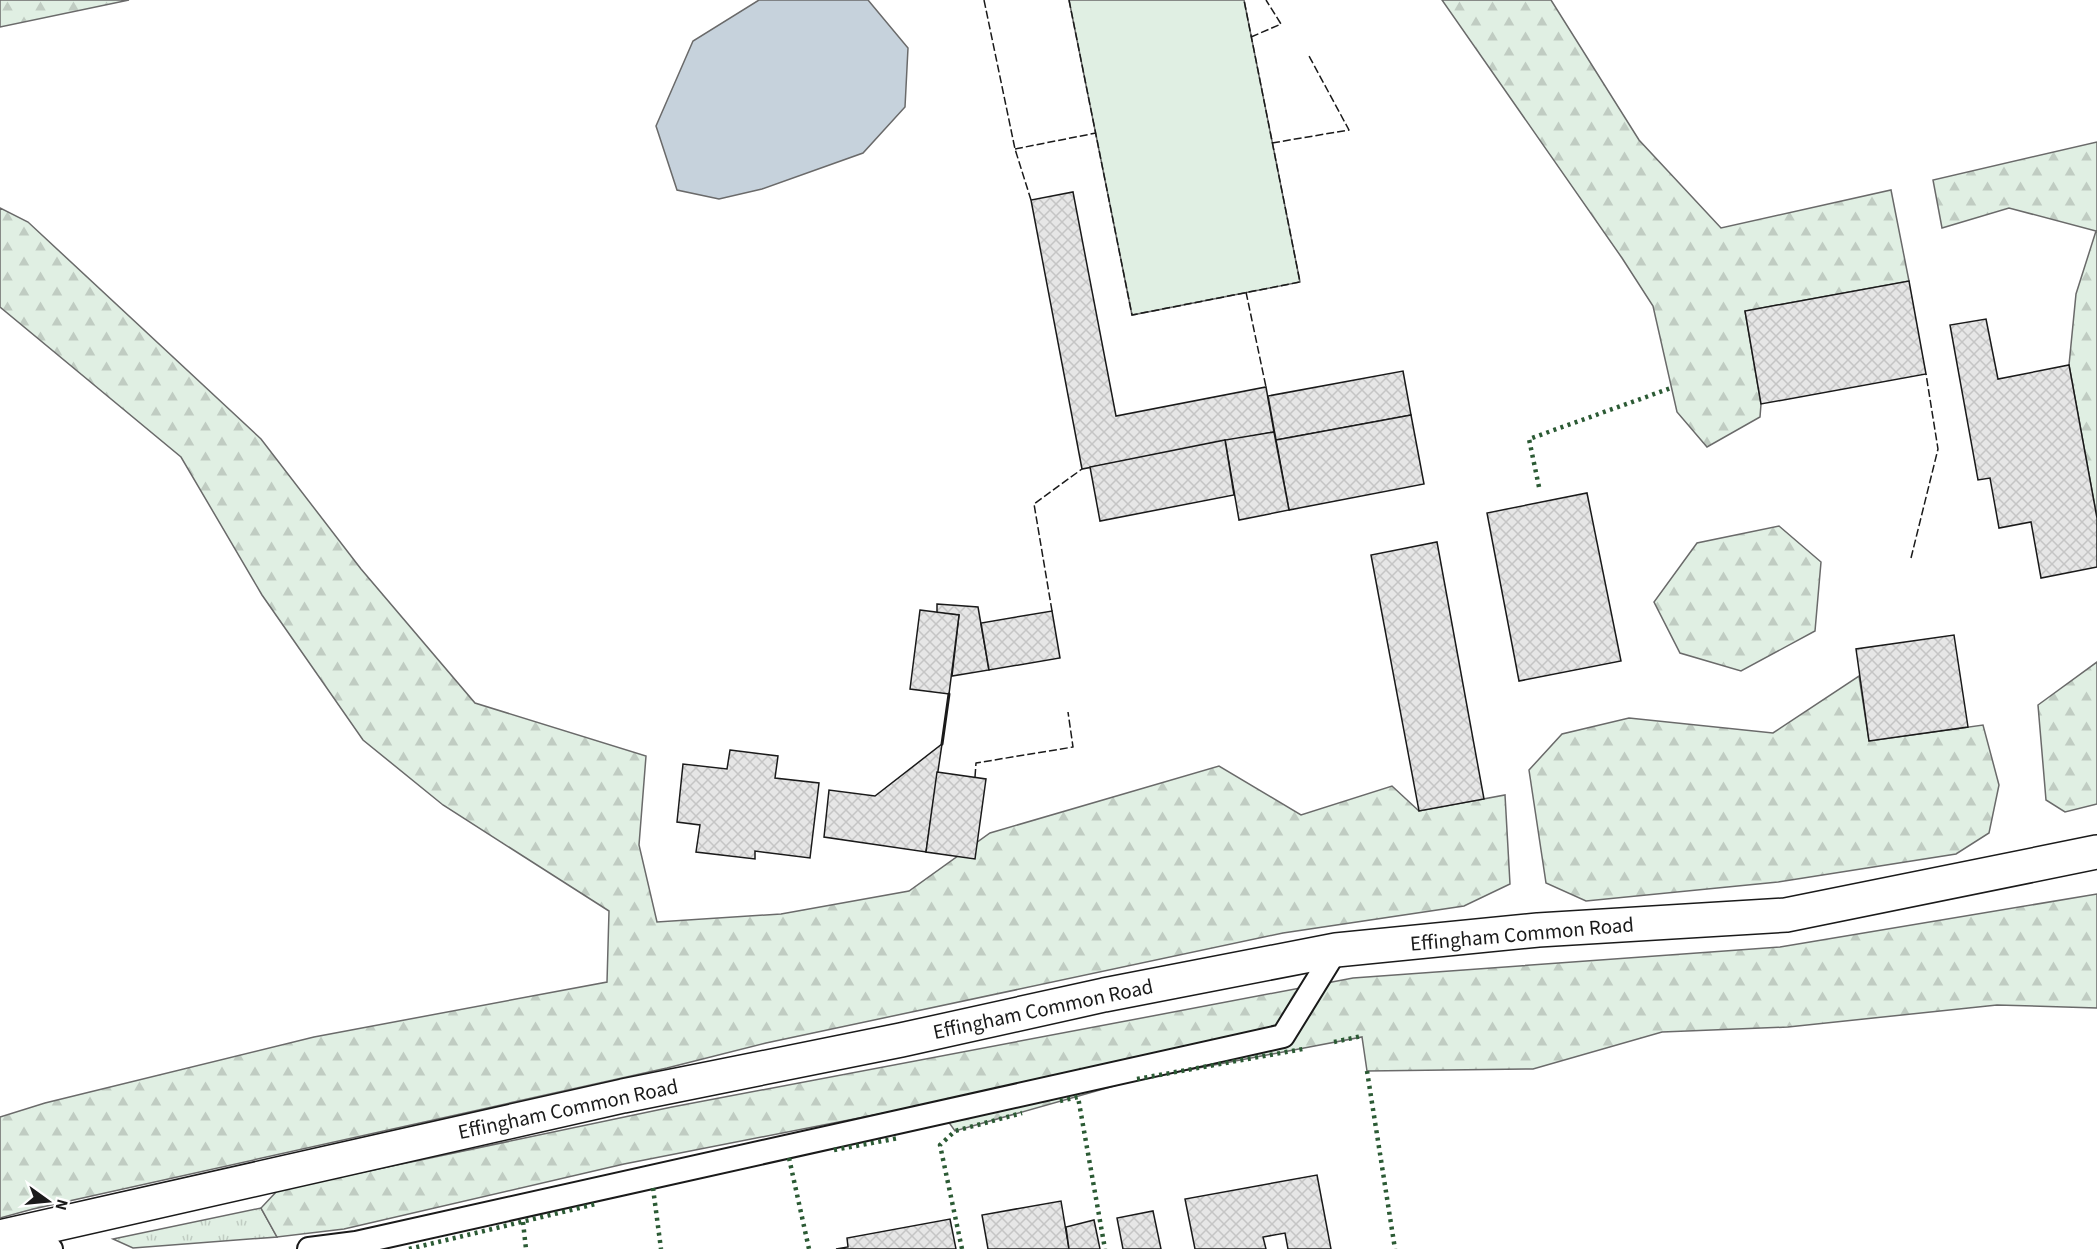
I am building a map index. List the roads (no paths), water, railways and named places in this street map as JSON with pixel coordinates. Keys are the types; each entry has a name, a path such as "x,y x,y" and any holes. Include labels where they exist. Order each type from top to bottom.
{"street":[{"name":"Effingham Common Road","path":"4,1235 635,1094 901,1040 1104,995 1336,950 1538,930 1786,915 2097,852"}],"lane":[{"path":"309,1249 356,1243 1283,1036 1336,950"},
{"path":"4,1235 51,1249"}]}
